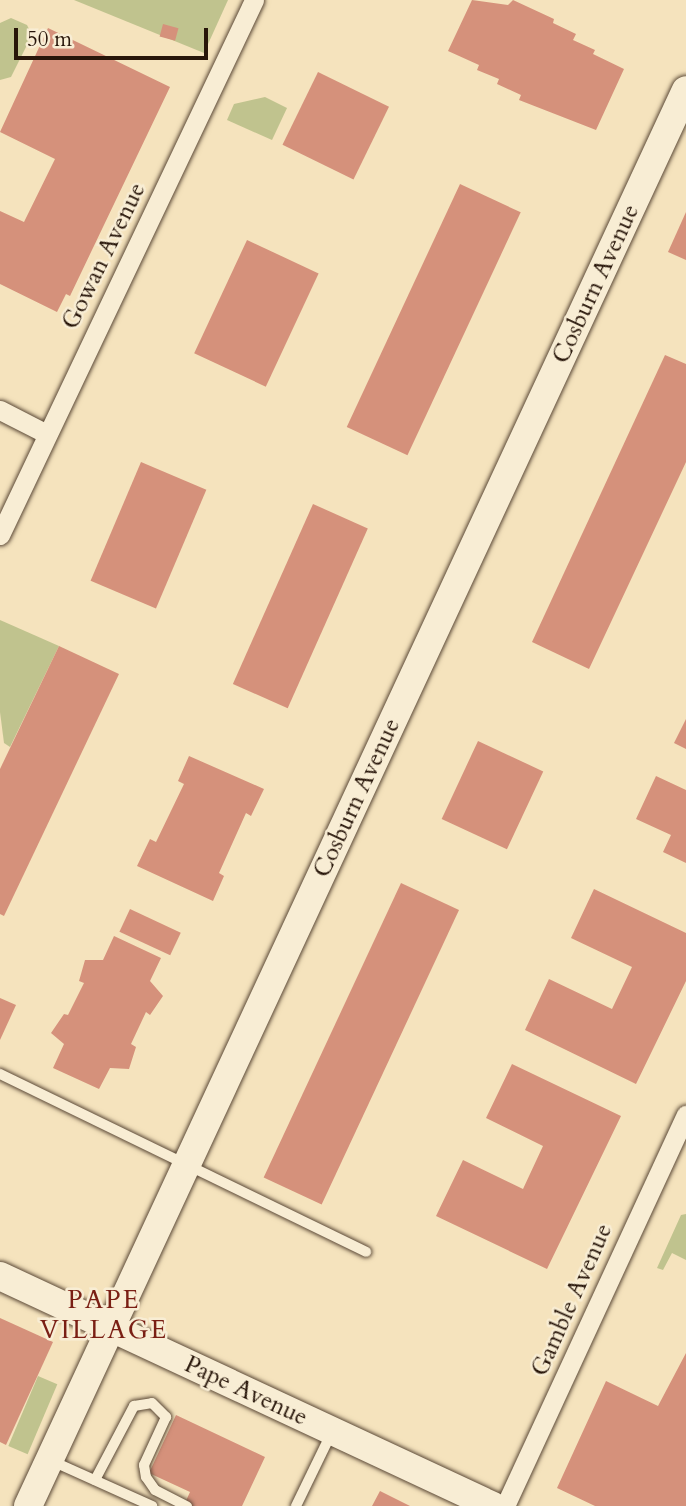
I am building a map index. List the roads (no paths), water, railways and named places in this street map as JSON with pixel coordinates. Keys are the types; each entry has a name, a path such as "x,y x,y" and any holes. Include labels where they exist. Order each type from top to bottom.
{"street":[{"name":"Gowan Avenue","path":"0,535 254,0"},
{"name":"Cosburn Avenue","path":"28,1506 686,90"},
{"path":"0,411 47,434"},
{"name":"Gamble Avenue","path":"505,1506 686,1115"},
{"name":"Pape Avenue","path":"0,1276 492,1506"}],"lane":[{"path":"0,1074 366,1252"},
{"path":"95,1480 134,1406 152,1403 166,1417 144,1465 146,1477 155,1490 187,1506"},
{"path":"296,1506 332,1431"},
{"path":"51,1461 152,1506"}],"district":[{"name":"PAPE VILLAGE","path":"104,1315"}]}
